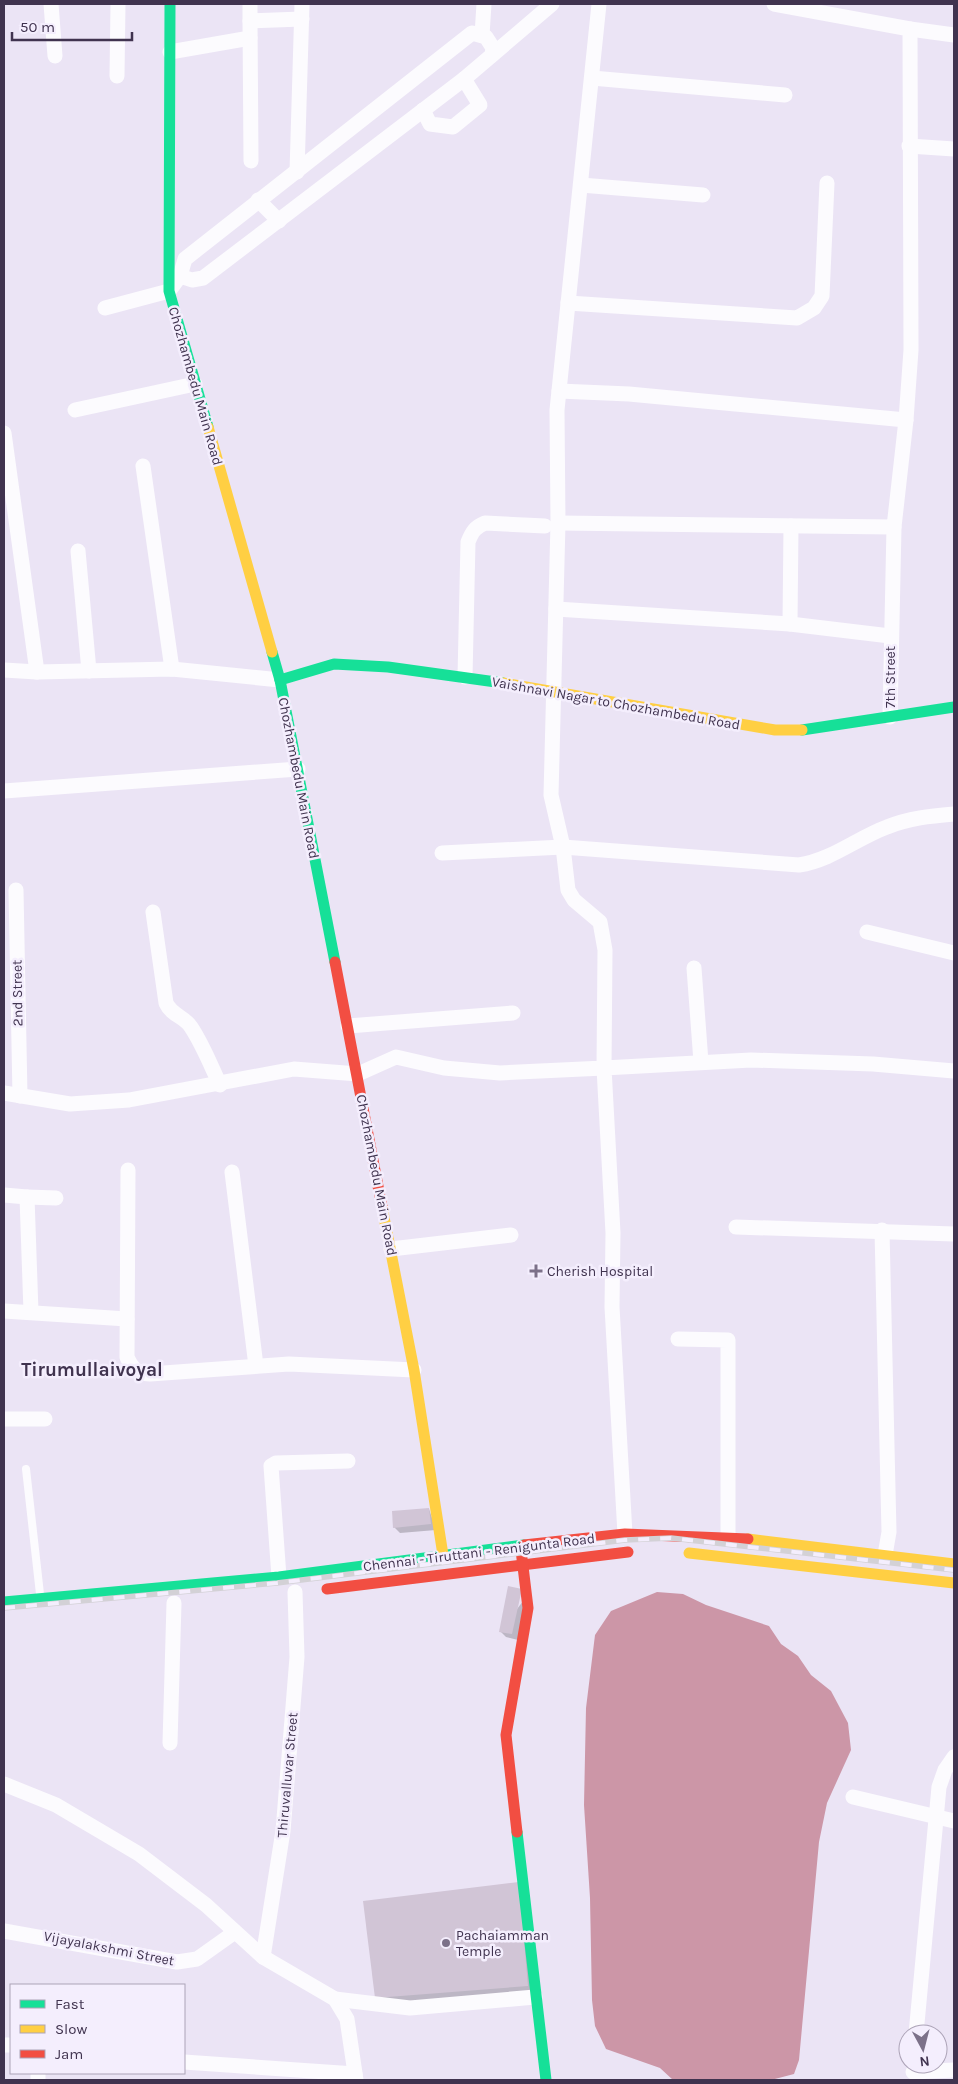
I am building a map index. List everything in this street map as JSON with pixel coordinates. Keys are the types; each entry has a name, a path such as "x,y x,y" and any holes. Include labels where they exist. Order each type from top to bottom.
{"main road":[{"name":"Chozhambedu Main Road","path":"170,4 169,291 280,680 414,1370 444,1555"},
{"name":"Vaishnavi Nagar to Chozhambedu Road","path":"280,680 334,664 388,667 465,677 775,730 797,731 954,707"},
{"name":"Chennai - Tiruttani - Renigunta Road","path":"4,1602 248,1584 279,1577 444,1555 625,1534 728,1538 954,1564"},
{"path":"521,1545 528,1608 506,1735 546,2080"},
{"name":"Chennai - Tiruttani - Renigunta Road","path":"300,1592 625,1552 643,1552"},
{"path":"679,1552 954,1583"}],"street":[{"path":"51,4 55,56"},
{"path":"117,76 118,4"},
{"path":"250,4 251,161"},
{"path":"297,172 302,4"},
{"path":"482,35 484,4"},
{"path":"180,276 192,280 203,278 464,79 552,4"},
{"path":"599,4 557,410 552,524 556,609 552,692 551,795 563,847 568,890 574,900 600,922 606,950 604,1068 613,1233 612,1308 625,1534"},
{"path":"774,4 910,29 954,35"},
{"path":"250,21 302,19"},
{"name":"7th Street","path":"890,717 890,636 894,527 906,420 911,350 910,29"},
{"path":"105,308 169,291 180,276 185,259 472,33 486,37 493,48 492,55"},
{"path":"170,52 250,38"},
{"path":"592,78 784,95"},
{"path":"423,110 430,124 453,127 480,104 464,79"},
{"path":"909,146 954,149"},
{"path":"568,303 797,318 814,308 822,296 827,183"},
{"path":"581,185 703,195"},
{"path":"258,200 279,221"},
{"path":"75,410 195,384"},
{"path":"559,391 629,394 906,420"},
{"path":"4,433 36,672"},
{"path":"143,466 172,668"},
{"path":"465,677 468,542 477,526 485,523 894,527"},
{"path":"790,624 791,526"},
{"path":"78,551 89,671"},
{"path":"556,609 790,624 890,636"},
{"path":"4,670 36,672 172,668 280,680"},
{"path":"4,791 298,769"},
{"path":"442,853 563,847 799,865 816,862 885,827 914,818 954,814"},
{"name":"2nd Street","path":"16,890 10,981 20,1096"},
{"path":"153,912 166,1003 170,1012 184,1020 192,1028 220,1085"},
{"path":"867,932 954,952"},
{"path":"694,968 701,1062"},
{"path":"348,1026 513,1013"},
{"path":"4,1093 70,1104 129,1100 220,1085 294,1069 358,1074 396,1057 444,1068 500,1073 760,1060 873,1064 954,1071"},
{"path":"128,1170 126,1320 127,1357 131,1367 141,1373 289,1364 414,1370"},
{"path":"232,1172 256,1366"},
{"path":"4,1196 56,1198"},
{"path":"27,1197 31,1312"},
{"path":"736,1227 882,1230 954,1234"},
{"path":"882,1230 889,1532 885,1555"},
{"path":"391,1249 511,1235"},
{"path":"4,1311 126,1320"},
{"path":"678,1339 728,1340 728,1538"},
{"path":"4,1419 45,1419"},
{"path":"279,1577 272,1466 276,1463 348,1461"},
{"name":"Thiruvalluvar Street","path":"263,1957 284,1821 297,1657 300,1592"},
{"path":"170,1743 174,1603"},
{"path":"917,2024 939,1787 944,1770 954,1757"},
{"path":"4,1784 56,1805 140,1854 206,1905 263,1957 335,1999 410,2008 536,1997"},
{"path":"853,1797 954,1821"},
{"name":"Vijayalakshmi Street","path":"4,1931 177,1962 197,1960 235,1932"},
{"path":"185,2062 355,2077 347,2019 335,1999"}],"lane":[{"path":"26,1469 41,1599"}],"shaded area":[{"path":"657,1592 683,1594 706,1605 769,1626 781,1644 798,1656 811,1675 831,1691 848,1723 851,1750 827,1803 819,1842 799,2060 794,2074 771,2080 673,2080 660,2068 606,2049 595,2026 592,2000 590,1898 584,1805 586,1708 595,1635 611,1611"}],"building":[{"path":"429,1508 431,1524 393,1528 392,1511"},
{"path":"508,1586 522,1589 512,1634 499,1632"},
{"name":"Pachaiamman Temple","path":"519,1882 528,1986 375,1998 363,1901"}],"railway":[{"path":"4,1608 277,1583 625,1540 671,1538 954,1570"}],"traffic: fast":[{"path":"170,4 169,291 208,427"},
{"path":"272,652 280,680 335,962"},
{"path":"280,680 334,664 388,667 503,683"},
{"path":"802,730 954,707"},
{"path":"4,1602 279,1577 524,1545"},
{"path":"517,1832 546,2080"}],"traffic: slow":[{"path":"208,427 272,652"},
{"path":"503,683 775,730 802,730"},
{"path":"382,1207 414,1370 443,1555"},
{"path":"748,1539 954,1564"},
{"path":"689,1553 954,1583"}],"traffic: jam":[{"path":"335,962 382,1207"},
{"path":"524,1545 625,1534 748,1539"},
{"path":"517,1832 506,1735 528,1608 521,1550"},
{"path":"327,1589 628,1552"}],"place":[{"name":"Cherish Hospital","path":"536,1271"},
{"name":"Pachaiamman Temple","path":"446,1943"}],"district":[{"name":"Tirumullaivoyal","path":"92,1369"}]}
